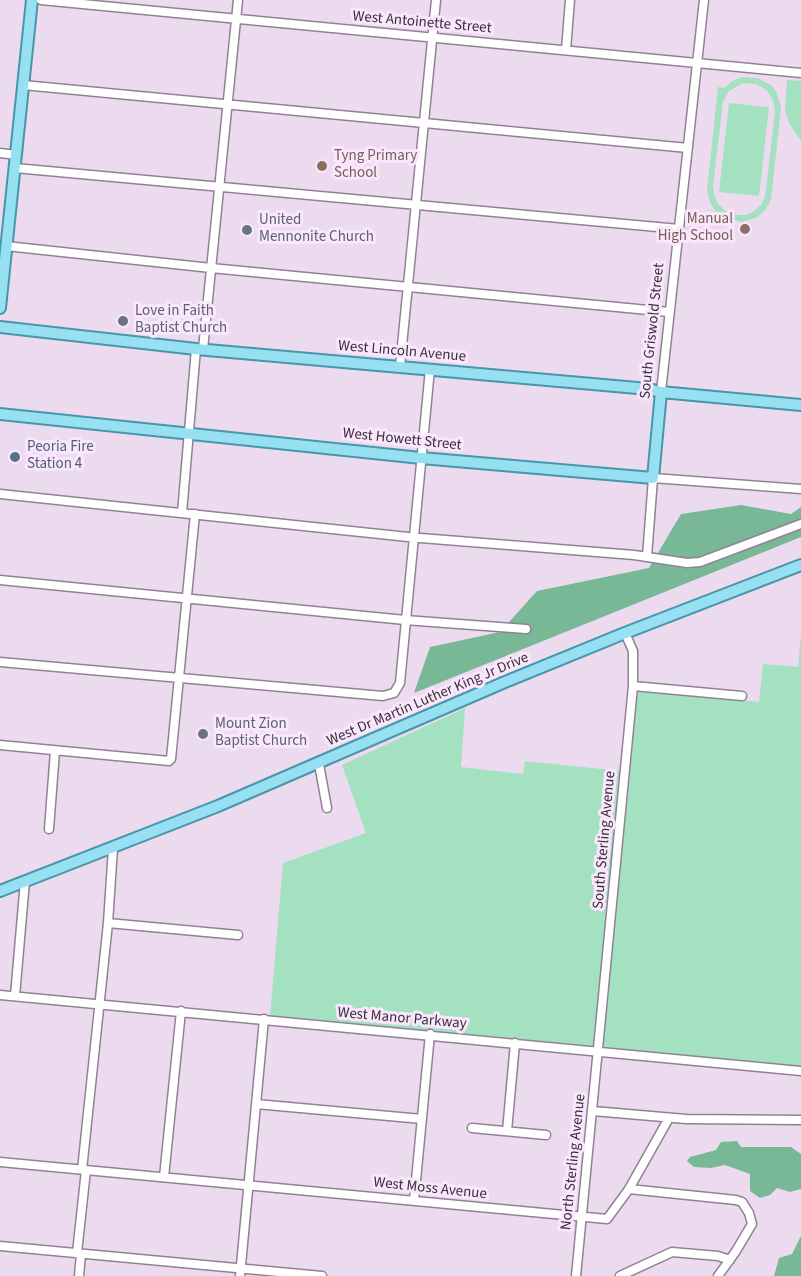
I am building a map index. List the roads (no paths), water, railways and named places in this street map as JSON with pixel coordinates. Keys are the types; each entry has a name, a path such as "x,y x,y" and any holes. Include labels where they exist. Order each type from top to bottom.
{"main road":[{"path":"0,308 32,0"},
{"name":"West Lincoln Avenue","path":"0,327 200,349 649,388 661,392 801,405"},
{"name":"South Griswold Street","path":"653,478 661,392"},
{"name":"West Howett Street","path":"0,414 421,458 653,478"},
{"name":"West Dr Martin Luther King Jr Drive","path":"0,891 113,848 319,764 505,682 625,633 801,565"}],"street":[{"name":"West Antoinette Street","path":"40,0 801,73"},
{"path":"182,513 189,433 212,268 238,0"},
{"path":"400,366 436,0"},
{"path":"566,50 570,0"},
{"name":"South Griswold Street","path":"661,392 704,0"},
{"path":"23,85 688,148"},
{"path":"0,153 16,155"},
{"path":"15,168 679,229"},
{"path":"6,246 669,312"},
{"path":"0,662 383,696 395,693 399,685 430,369"},
{"name":"South Griswold Street","path":"647,557 653,478"},
{"name":"West Howett Street","path":"653,478 801,489"},
{"path":"0,495 414,538 647,557 687,563 700,562 801,524"},
{"path":"0,745 169,761 188,600 195,514"},
{"path":"0,580 188,600 526,629"},
{"name":"South Sterling Avenue","path":"599,1050 633,686 633,651 625,633"},
{"path":"633,686 742,696"},
{"path":"49,829 55,751"},
{"path":"319,764 327,808"},
{"path":"79,1276 84,1170 113,848"},
{"path":"15,996 25,881"},
{"path":"108,923 238,935"},
{"name":"West Manor Parkway","path":"0,995 599,1050 801,1071"},
{"path":"165,1177 181,1011"},
{"path":"240,1272 264,1019"},
{"path":"414,1201 430,1034"},
{"path":"507,1131 515,1043"},
{"name":"North Sterling Avenue","path":"576,1276 599,1050"},
{"path":"256,1104 422,1119"},
{"path":"593,1111 669,1118 801,1120"},
{"name":"West Moss Avenue","path":"0,1162 607,1219 628,1189 669,1118"},
{"path":"472,1128 546,1135"},
{"path":"628,1189 741,1201 749,1213 752,1224 718,1276"},
{"path":"0,1246 240,1272 322,1276"},
{"path":"620,1276 672,1252 718,1256 730,1260"}],"place":[{"name":"Tyng Primary School","path":"322,166"},
{"name":"Manual High School","path":"745,229"},
{"name":"United Mennonite Church","path":"247,230"},
{"name":"Love in Faith Baptist Church","path":"123,321"},
{"name":"Peoria Fire Station 4","path":"15,457"},
{"name":"Mount Zion Baptist Church","path":"203,734"}]}
